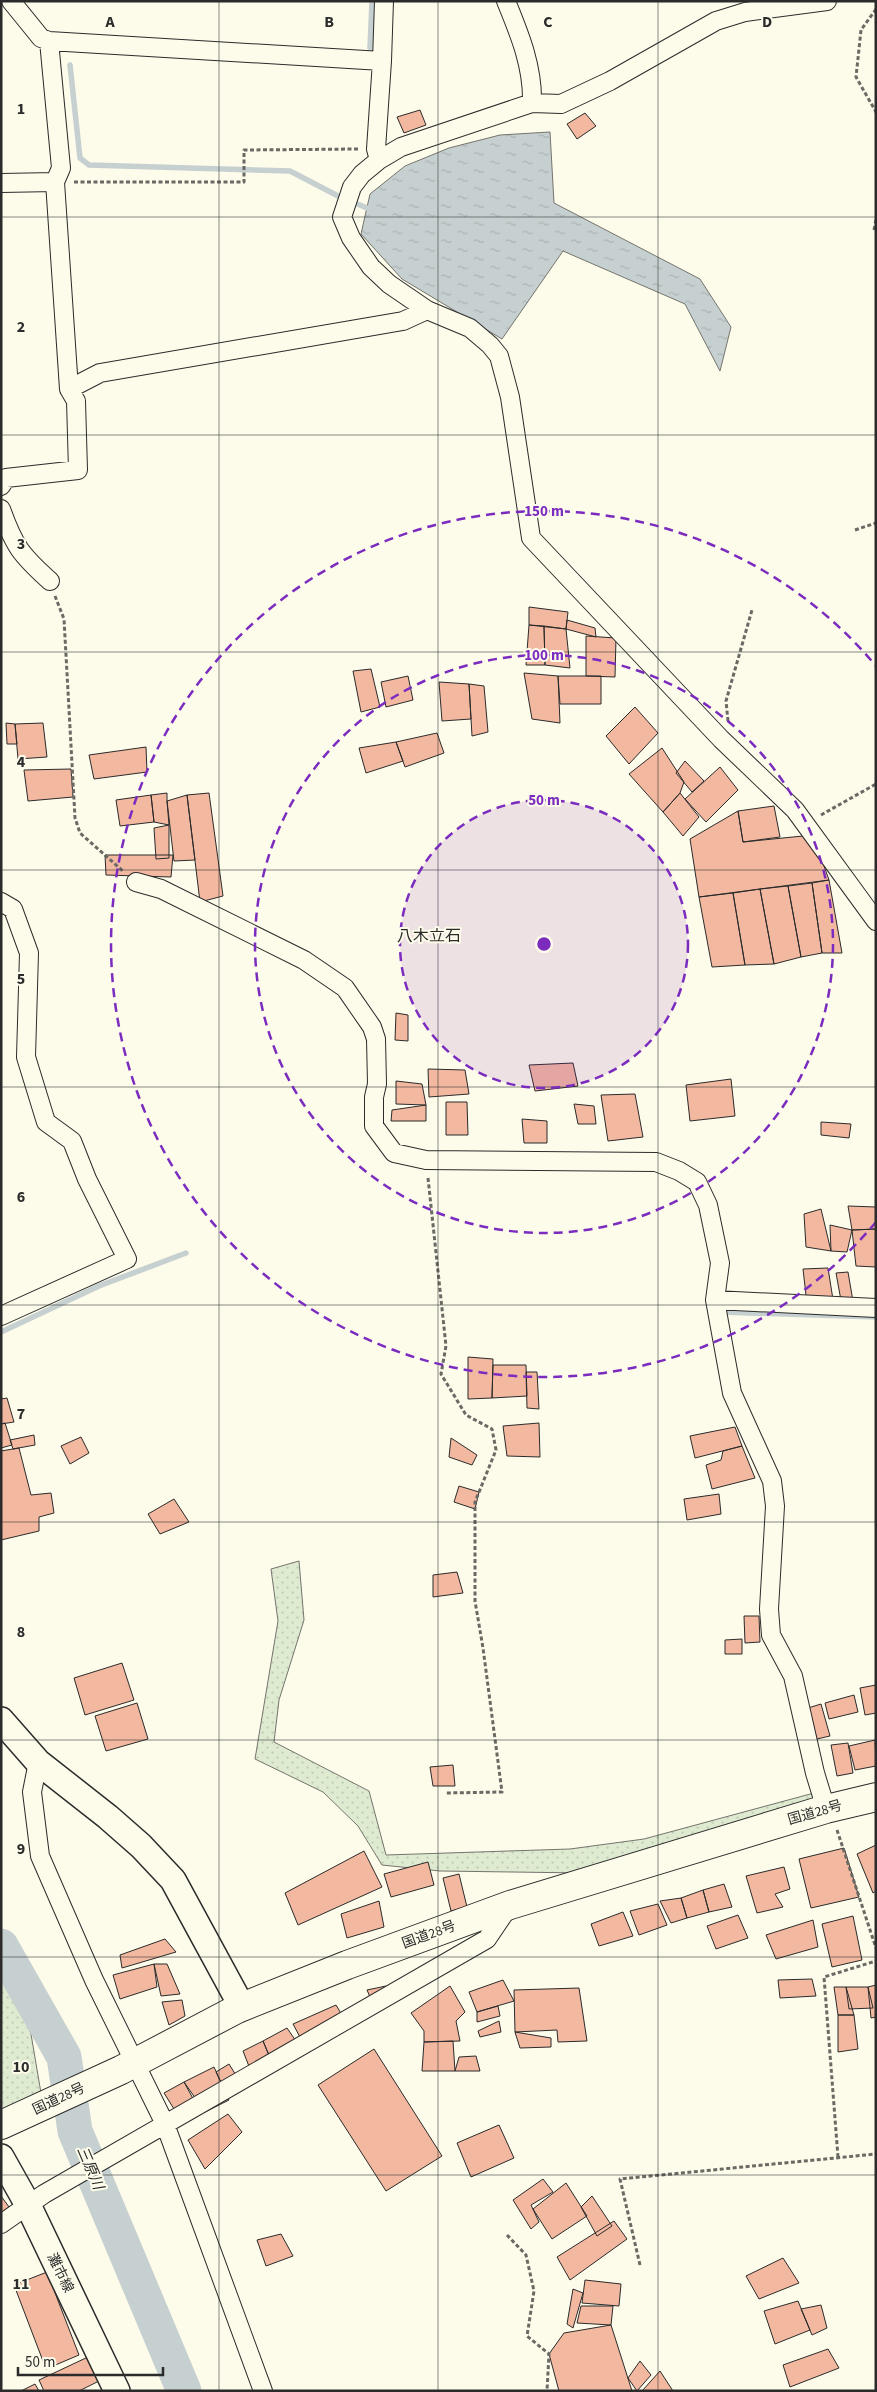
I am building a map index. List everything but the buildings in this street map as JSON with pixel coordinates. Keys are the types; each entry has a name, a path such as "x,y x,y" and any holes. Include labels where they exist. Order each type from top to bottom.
{"highway":[{"name":"国道28号","path":"12,2121 128,2066 242,2006 510,1905 826,1809 876,1797"}],"street":[{"path":"12,1 40,38 49,41 382,61"},
{"path":"378,155 384,1"},
{"path":"506,1 523,43 532,83 532,103"},
{"path":"827,1 745,12 716,21 610,80 561,104 532,103 378,155 352,187 342,217 351,238 370,267 389,284 427,310 470,328 490,345 499,356 510,397 531,538 731,748 795,810 876,921"},
{"path":"1,486 6,478 78,470 76,401 69,389 55,182 61,168 49,41"},
{"path":"1,183 55,182"},
{"path":"69,389 100,373 403,321 427,310"},
{"path":"1,509 10,534 24,558 50,581"},
{"path":"136,882 161,889 304,960 345,988 372,1027 376,1039 377,1084 374,1097 374,1126 394,1153 426,1160 656,1162 679,1171 697,1182 708,1205 720,1263 715,1300 732,1393 772,1480 775,1506 769,1609 771,1635 793,1676 814,1773 826,1809"},
{"path":"1,902 13,909 29,953 26,1057 46,1122 72,1141 87,1179 127,1259 1,1316"},
{"path":"715,1300 876,1308"},
{"path":"1,1720 38,1762 114,1823 173,1880 242,2006"},
{"path":"38,1762 32,1792 40,1856 94,1980 128,2066 159,2129 263,2391"},
{"path":"1,2224 36,2199 487,1939 510,1905"},
{"name":"灘市線","path":"1,2157 36,2199 117,2391"}],"path":[{"path":"876,9 860,30 856,77 876,112"},
{"path":"55,182 244,182 244,150 378,155"},
{"path":"874,230 876,219"},
{"path":"855,530 876,523"},
{"path":"50,581 64,619 75,818 80,833 136,882"},
{"path":"731,748 726,701 752,610"},
{"path":"805,824 876,784"},
{"path":"426,1160 446,1346 441,1374 466,1416 492,1429 496,1450 475,1502 475,1601 502,1792 445,1793"},
{"path":"826,1809 840,1834 876,1948"},
{"path":"838,2158 824,1977 876,1961"},
{"path":"640,2265 620,2179 876,2154"},
{"path":"508,2235 526,2254 534,2291 527,2336 549,2354 547,2391"}],"green space":[{"path":"299,1561 304,1620 279,1700 274,1742 369,1791 386,1855 570,1849 644,1839 814,1793 816,1806 583,1873 440,1871 382,1865 358,1826 323,1792 255,1759 278,1621 271,1569"},
{"path":"1,1952 31,2034 42,2099 1,2118"}],"water":[{"path":"550,132 554,203 700,279 731,327 720,371 685,304 563,251 502,339 402,279 361,234 370,194 405,166 449,148 500,135"}],"waterway":[{"path":"370,48 372,1"},
{"path":"70,65 80,158 89,165 290,171 338,196 367,208"},
{"path":"1,1332 99,1286 186,1253"},
{"path":"719,1312 876,1317"},
{"name":"三原川","path":"1,1946 64,2057 75,2131 184,2391"}],"district":[{"name":"八木立石","path":"429,936"}]}
